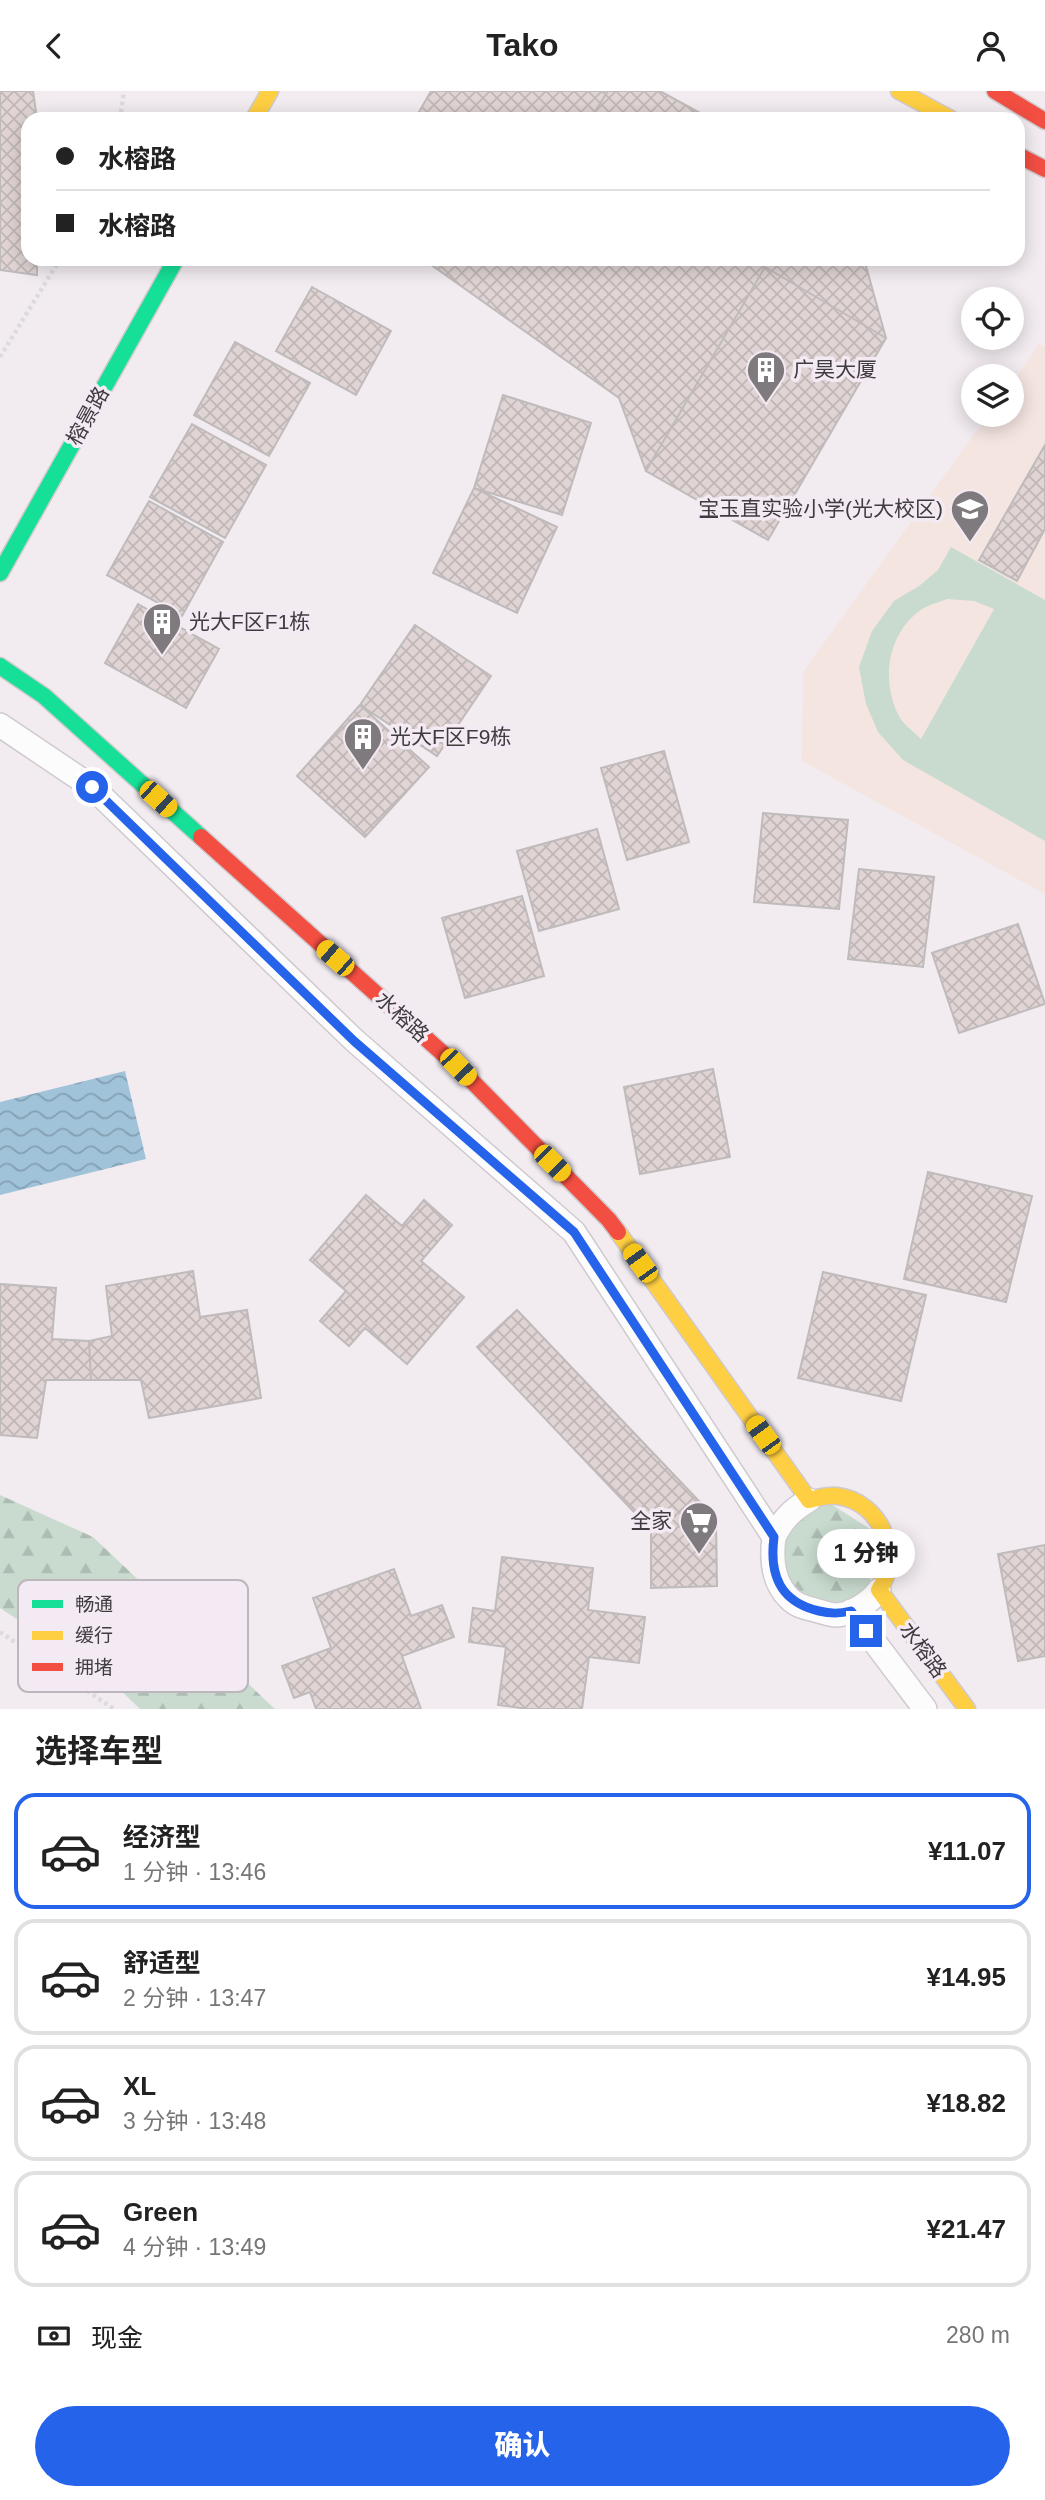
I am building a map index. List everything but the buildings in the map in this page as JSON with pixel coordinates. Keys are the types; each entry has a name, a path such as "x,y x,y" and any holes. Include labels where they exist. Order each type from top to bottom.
{"street":[{"path":"258,112 270,91"},
{"path":"899,91 938,112"},
{"path":"995,91 1045,121"},
{"path":"1025,159 1045,169"},
{"name":"榕景路","path":"0,573 172,266"},
{"name":"水榕路","path":"0,666 44,696 458,1067 609,1220 809,1500"},
{"path":"0,725 92,787 354,1041 574,1232 774,1537"},
{"path":"837,1496 855,1501 876,1517 885,1532 890,1568 880,1590 869,1601 851,1611 837,1615 804,1608 790,1599 778,1581 773,1569 774,1537 783,1519 792,1510 809,1500 837,1496"},
{"name":"水榕路","path":"880,1590 967,1709"},
{"name":"水榕路","path":"851,1611 925,1709"}],"path":[{"path":"121,112 124,91"},
{"path":"0,357 56,266"},
{"path":"0,1632 18,1644"},
{"path":"89,1692 114,1709"}],"shaded area":[{"name":"宝玉直实验小学(光大校区)","path":"1039,344 1045,347 1045,894 802,761 803,672 979,427 1024,427 1024,366"}],"green space":[{"path":"951,547 1045,600 1045,841 903,760 878,732 866,704 859,667 872,631 894,601 919,586 938,570","holes":["947,599 974,601 994,609 921,739 901,719 893,702 889,672 895,643 901,630 922,609"]},
{"path":"0,1495 93,1537 138,1580 18,1580 18,1620 0,1608"},
{"path":"823,1499 886,1539 860,1605 797,1602 775,1544 780,1529"},
{"path":"248,1683 275,1709 140,1709 122,1692 248,1692"}],"water":[{"path":"125,1071 146,1159 0,1195 0,1102"}],"traffic: fast":[{"path":"0,573 172,266"},
{"path":"0,666 44,696 201,837"}],"traffic: slow":[{"path":"258,112 270,91"},
{"path":"899,91 938,112"},
{"path":"618,1232 809,1500 833,1496 852,1500 866,1508 876,1519 884,1532 889,1561 879,1590 967,1709"}],"traffic: jam":[{"path":"995,91 1045,121"},
{"path":"1025,159 1045,169"},
{"path":"201,837 458,1067 618,1232"}],"place":[{"name":"广昊大厦","path":"766,404"},
{"name":"宝玉直实验小学(光大校区)","path":"970,543"},
{"name":"光大F区F1栋","path":"162,656"},
{"name":"光大F区F9栋","path":"363,771"},
{"name":"全家","path":"699,1555"}],"route":[{"path":"92,787 354,1041 574,1232 774,1537 773,1569 790,1599 804,1608 837,1615 851,1611 866,1631"}]}
